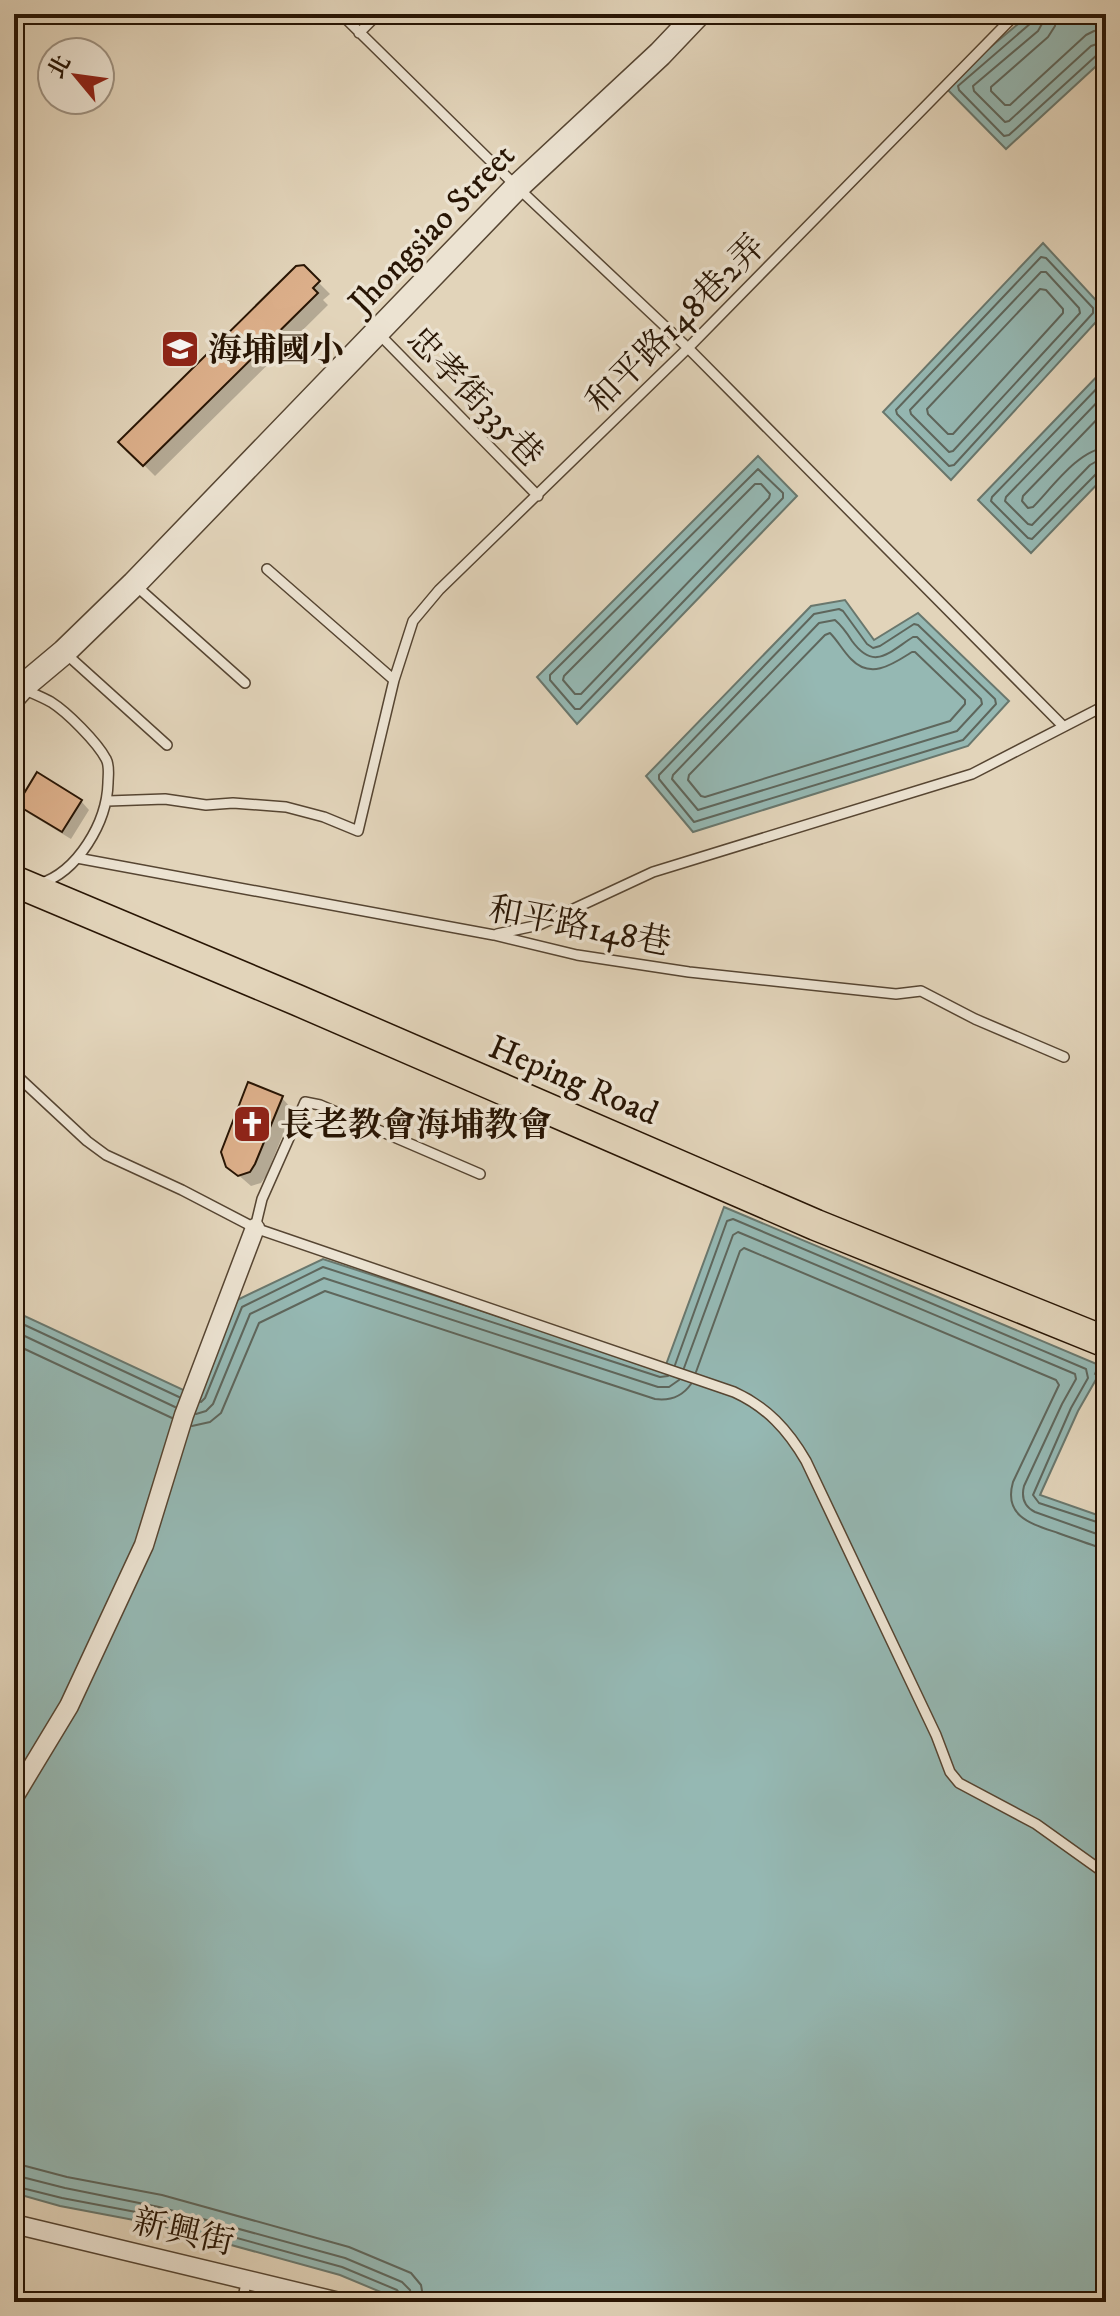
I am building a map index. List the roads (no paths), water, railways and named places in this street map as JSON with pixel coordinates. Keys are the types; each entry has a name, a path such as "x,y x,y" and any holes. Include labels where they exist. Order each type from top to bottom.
{"main road":[{"name":"Heping Road","path":"21,884 816,1225 1106,1342"}],"street":[{"name":"Jhongsiao Street","path":"17,692 64,652 134,584 517,187 660,54 698,14"},
{"path":"14,1797 69,1706 144,1545 184,1415 255,1228"},
{"name":"新興街","path":"14,2224 339,2302"}],"lane":[{"path":"341,14 517,187 688,348 1063,726"},
{"path":"359,33 378,14"},
{"name":"和平路148巷2弄","path":"108,801 165,799 206,805 233,803 286,807 324,817 358,831 394,680 413,621 439,590 688,348 1016,14"},
{"name":"忠孝街335巷","path":"377,332 538,496"},
{"path":"267,569 394,680"},
{"path":"134,584 245,683"},
{"path":"64,652 167,745"},
{"path":"17,692 51,702 64,712 108,761 108,801 95,831 77,858 64,872 49,881 21,884"},
{"path":"494,935 539,925 653,872 972,774 1106,705"},
{"name":"和平路148巷","path":"77,858 494,935 577,955 689,972 896,994 921,991 975,1019 1064,1057"},
{"path":"14,1073 106,1155 255,1228 734,1392 769,1413 792,1436 806,1461 936,1735 950,1772 959,1783 1036,1824 1106,1874"},
{"path":"255,1228 262,1199 305,1102 320,1105 480,1174"},
{"path":"242,2302 247,2279"}],"water":[{"path":"1030,14 1106,14 1106,57 1006,149 944,86"},
{"path":"1043,243 1106,311 951,480 883,412"},
{"path":"1106,367 1106,475 1031,553 978,500"},
{"path":"758,456 797,496 577,724 537,677"},
{"path":"845,600 874,640 918,613 1009,701 968,746 693,832 646,776 811,606"},
{"path":"724,1207 1099,1365 1095,1374 1098,1376 1078,1411 1040,1495 1106,1518 1106,2302 392,2302 395,2298 340,2275 155,2224 60,2206 14,2193 14,1311 196,1396 235,1301 323,1259 664,1370"}],"place":[{"name":"海埔國小","path":"180,349"},
{"name":"長老教會海埔教會","path":"252,1124"}]}
